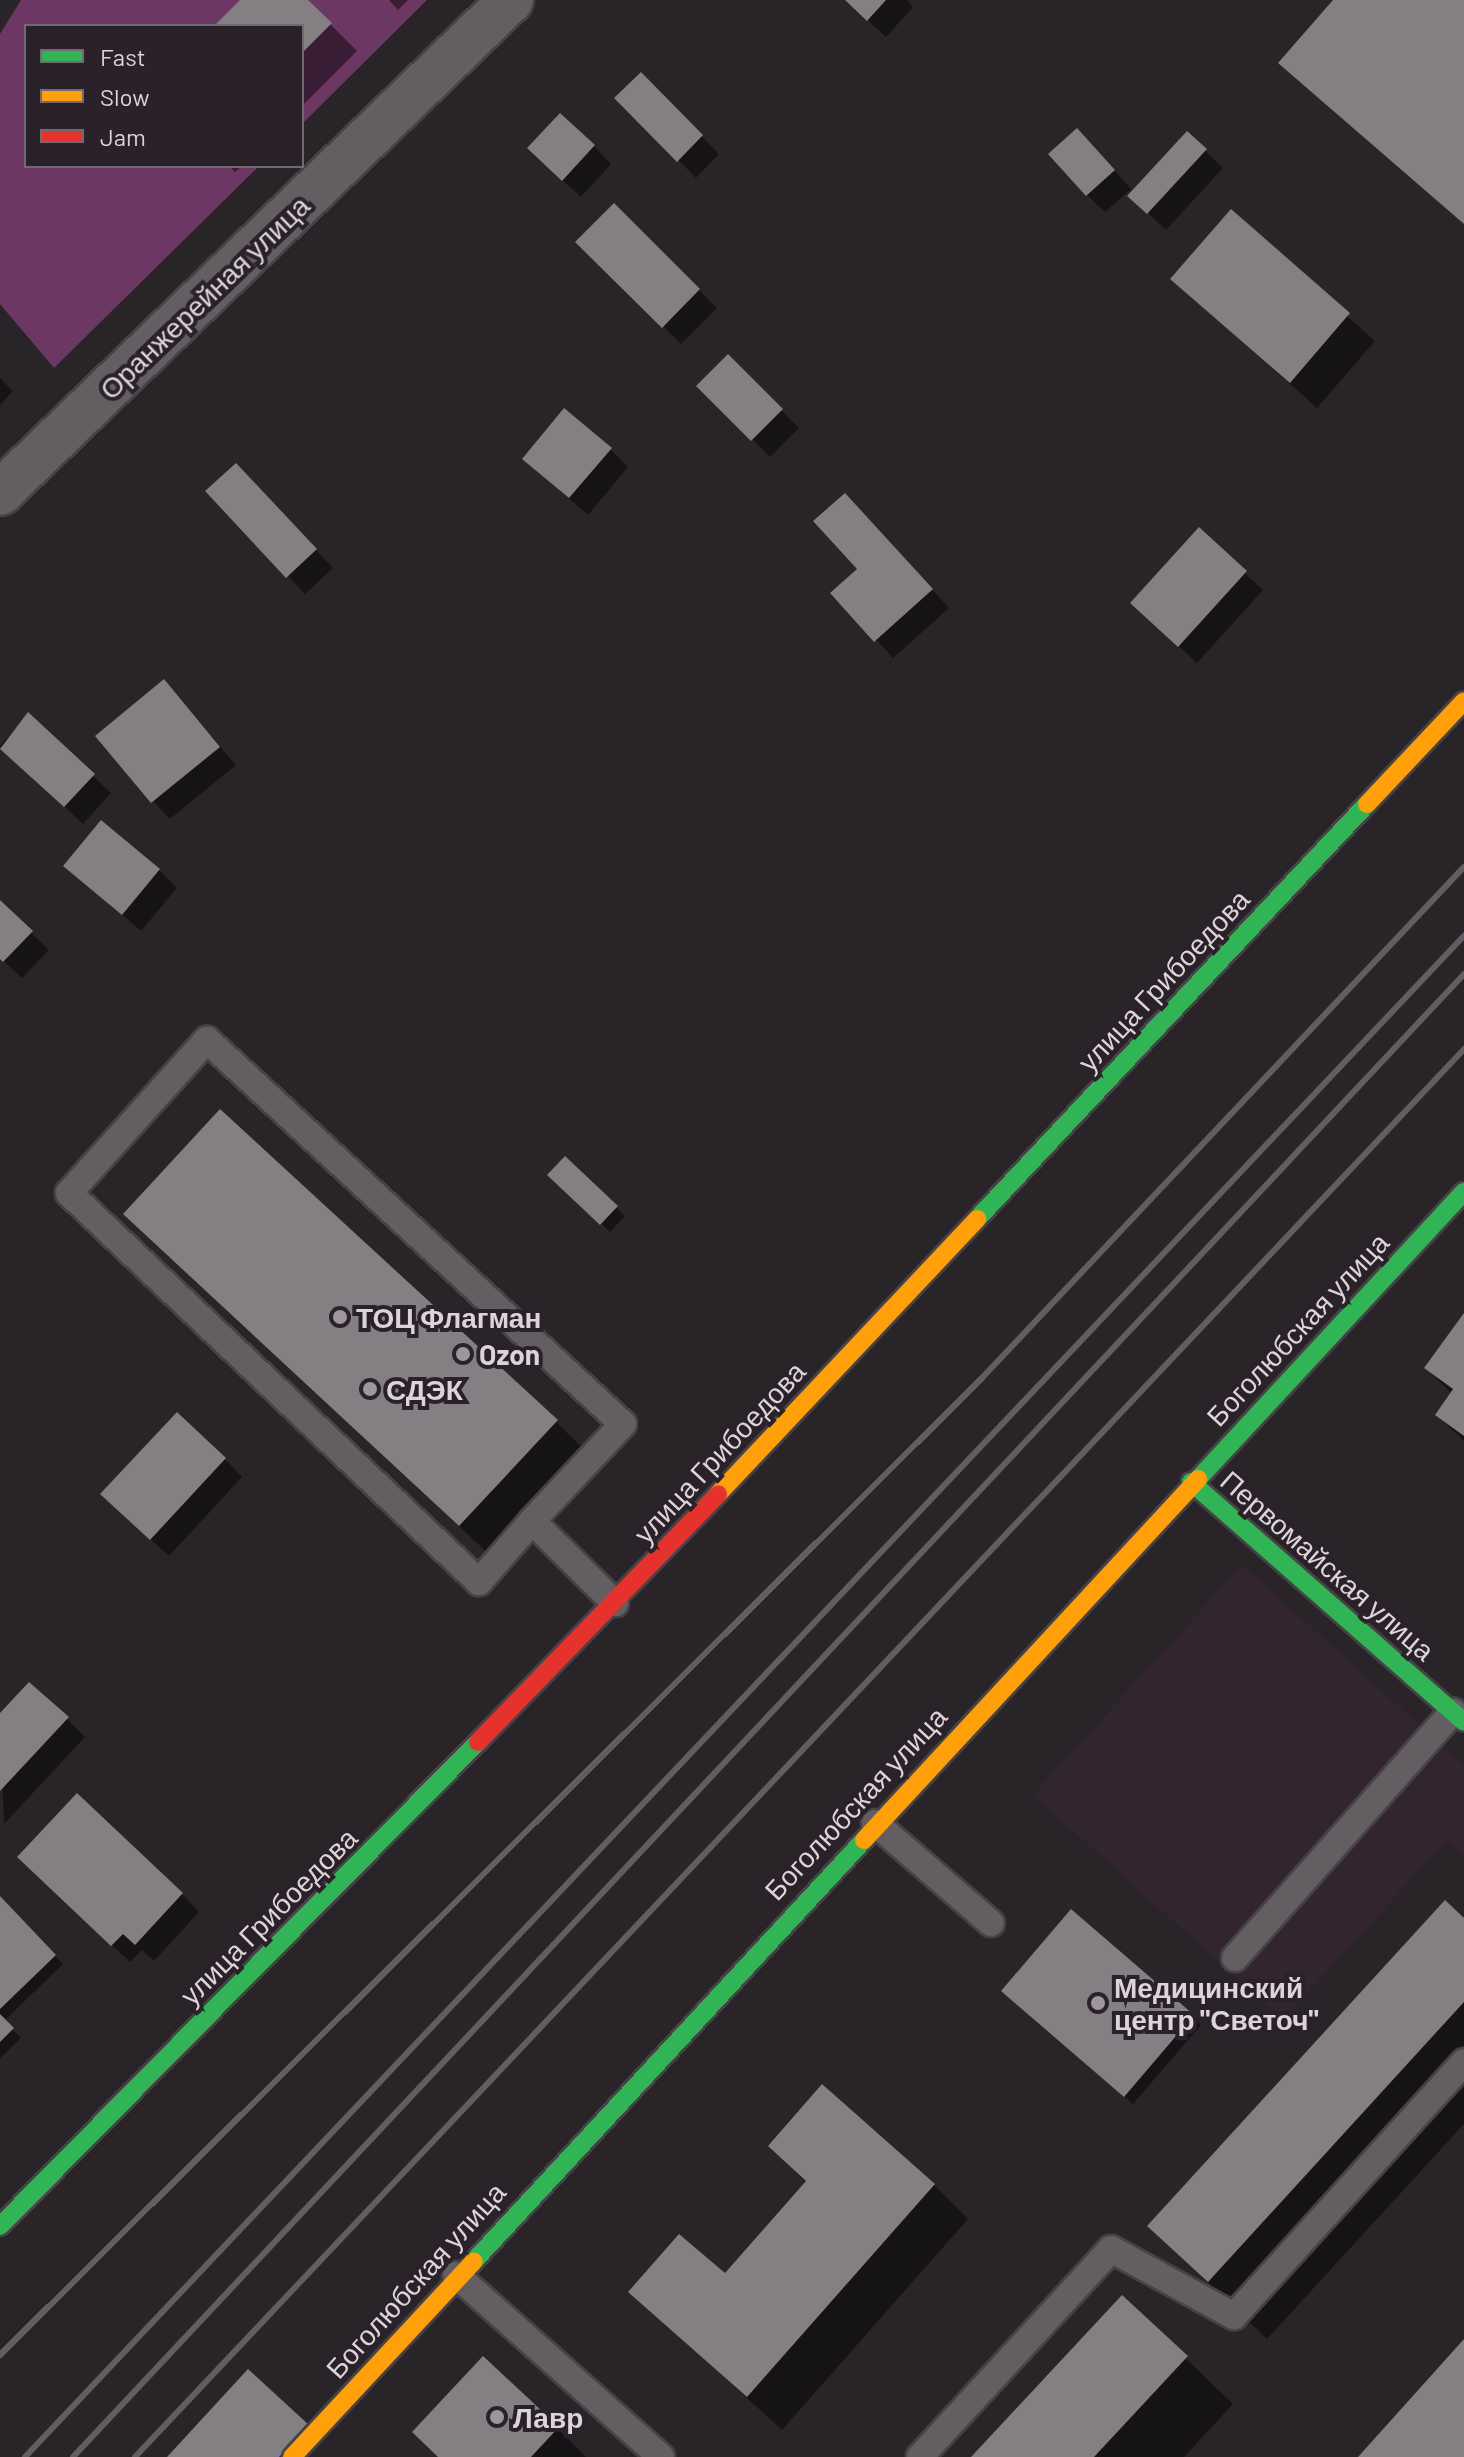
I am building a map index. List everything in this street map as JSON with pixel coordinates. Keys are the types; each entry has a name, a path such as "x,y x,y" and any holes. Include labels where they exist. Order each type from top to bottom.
{"street":[{"name":"Оранжерейная улица","path":"0,493 511,0"},
{"name":"улица Грибоедова","path":"0,2226 615,1603 1464,701"},
{"name":"Боголюбская улица","path":"292,2457 456,2275 1464,1192"},
{"name":"Первомайская улица","path":"1191,1482 1458,1717"}],"lane":[{"path":"207,1040 623,1424 532,1521 479,1582 69,1193 207,1040"},
{"path":"532,1521 615,1603"},
{"path":"1235,1958 1458,1717"},
{"path":"875,1823 991,1923"},
{"path":"920,2457 1111,2249 1234,2316 1464,2062"},
{"path":"456,2275 655,2455"}],"shaded area":[{"path":"21,0 427,0 304,122 304,24 24,24 24,168 257,168 54,368 0,304 0,34"},
{"path":"1242,1565 1464,1765 1464,1856 1446,1841 1283,2020 1033,1795"}],"building":[{"path":"240,0 308,0 332,23 304,51 304,24 216,24"},
{"path":"845,0 886,0 867,21"},
{"path":"1333,0 1464,0 1464,224 1278,63"},
{"path":"641,72 703,135 677,162 614,98"},
{"path":"560,113 595,145 562,181 527,148"},
{"path":"1077,128 1115,170 1086,196 1048,154"},
{"path":"1187,131 1207,149 1147,214 1127,196"},
{"path":"614,203 700,289 662,328 575,242"},
{"path":"1231,209 1350,313 1290,383 1170,279"},
{"path":"728,354 783,409 751,441 696,386"},
{"path":"564,408 612,448 569,498 522,459"},
{"path":"236,463 317,549 286,578 205,491"},
{"path":"845,493 933,589 874,642 830,593 857,569 813,521"},
{"path":"1199,527 1247,571 1178,647 1130,603"},
{"path":"164,679 220,747 151,803 95,736"},
{"path":"28,712 95,774 64,807 0,749"},
{"path":"101,820 160,869 122,915 63,866"},
{"path":"0,900 33,931 3,962 0,959"},
{"name":"ТОЦ Флагман","path":"220,1109 558,1420 459,1526 123,1214"},
{"path":"565,1156 618,1206 600,1225 547,1175"},
{"path":"1464,1313 1464,1436 1435,1415 1453,1389 1424,1368"},
{"path":"177,1412 226,1458 150,1540 100,1494"},
{"path":"29,1682 69,1717 0,1791 0,1713"},
{"path":"77,1793 183,1893 135,1945 123,1934 111,1946 17,1857"},
{"path":"0,1896 56,1955 0,2009"},
{"path":"1445,1900 1464,1918 1464,2002 1208,2282 1147,2226"},
{"name":"Медицинский центр \"Светоч\"","path":"1071,1909 1194,2015 1124,2097 1001,1991"},
{"path":"0,2014 14,2028 0,2042"},
{"path":"822,2084 935,2184 747,2397 628,2292 679,2234 725,2273 806,2181 768,2146"},
{"path":"1122,2295 1188,2356 1094,2457 971,2457"},
{"path":"1464,2339 1464,2457 1358,2457"},
{"path":"483,2356 559,2427 531,2457 438,2457 412,2432"},
{"path":"248,2369 309,2425 279,2457 167,2457"}],"railway":[{"path":"0,2355 981,1379 1464,867"},
{"path":"25,2457 1464,936"},
{"path":"73,2457 1464,974"},
{"path":"135,2457 1464,1049"}],"traffic: fast":[{"path":"977,1219 1367,804"},
{"path":"1198,1479 1464,1192"},
{"path":"1191,1482 1464,1722"},
{"path":"0,2226 478,1742"},
{"path":"474,2261 864,1840"}],"traffic: slow":[{"path":"1367,804 1464,701"},
{"path":"718,1494 977,1219"},
{"path":"864,1840 1198,1479"},
{"path":"292,2457 474,2261"}],"traffic: jam":[{"path":"478,1742 718,1494"}],"place":[{"name":"ТОЦ Флагман","path":"340,1317"},
{"name":"Ozon","path":"463,1354"},
{"name":"СДЭК","path":"370,1389"},
{"name":"Медицинский центр \"Светоч\"","path":"1098,2003"},
{"name":"Лавр","path":"497,2417"}]}
